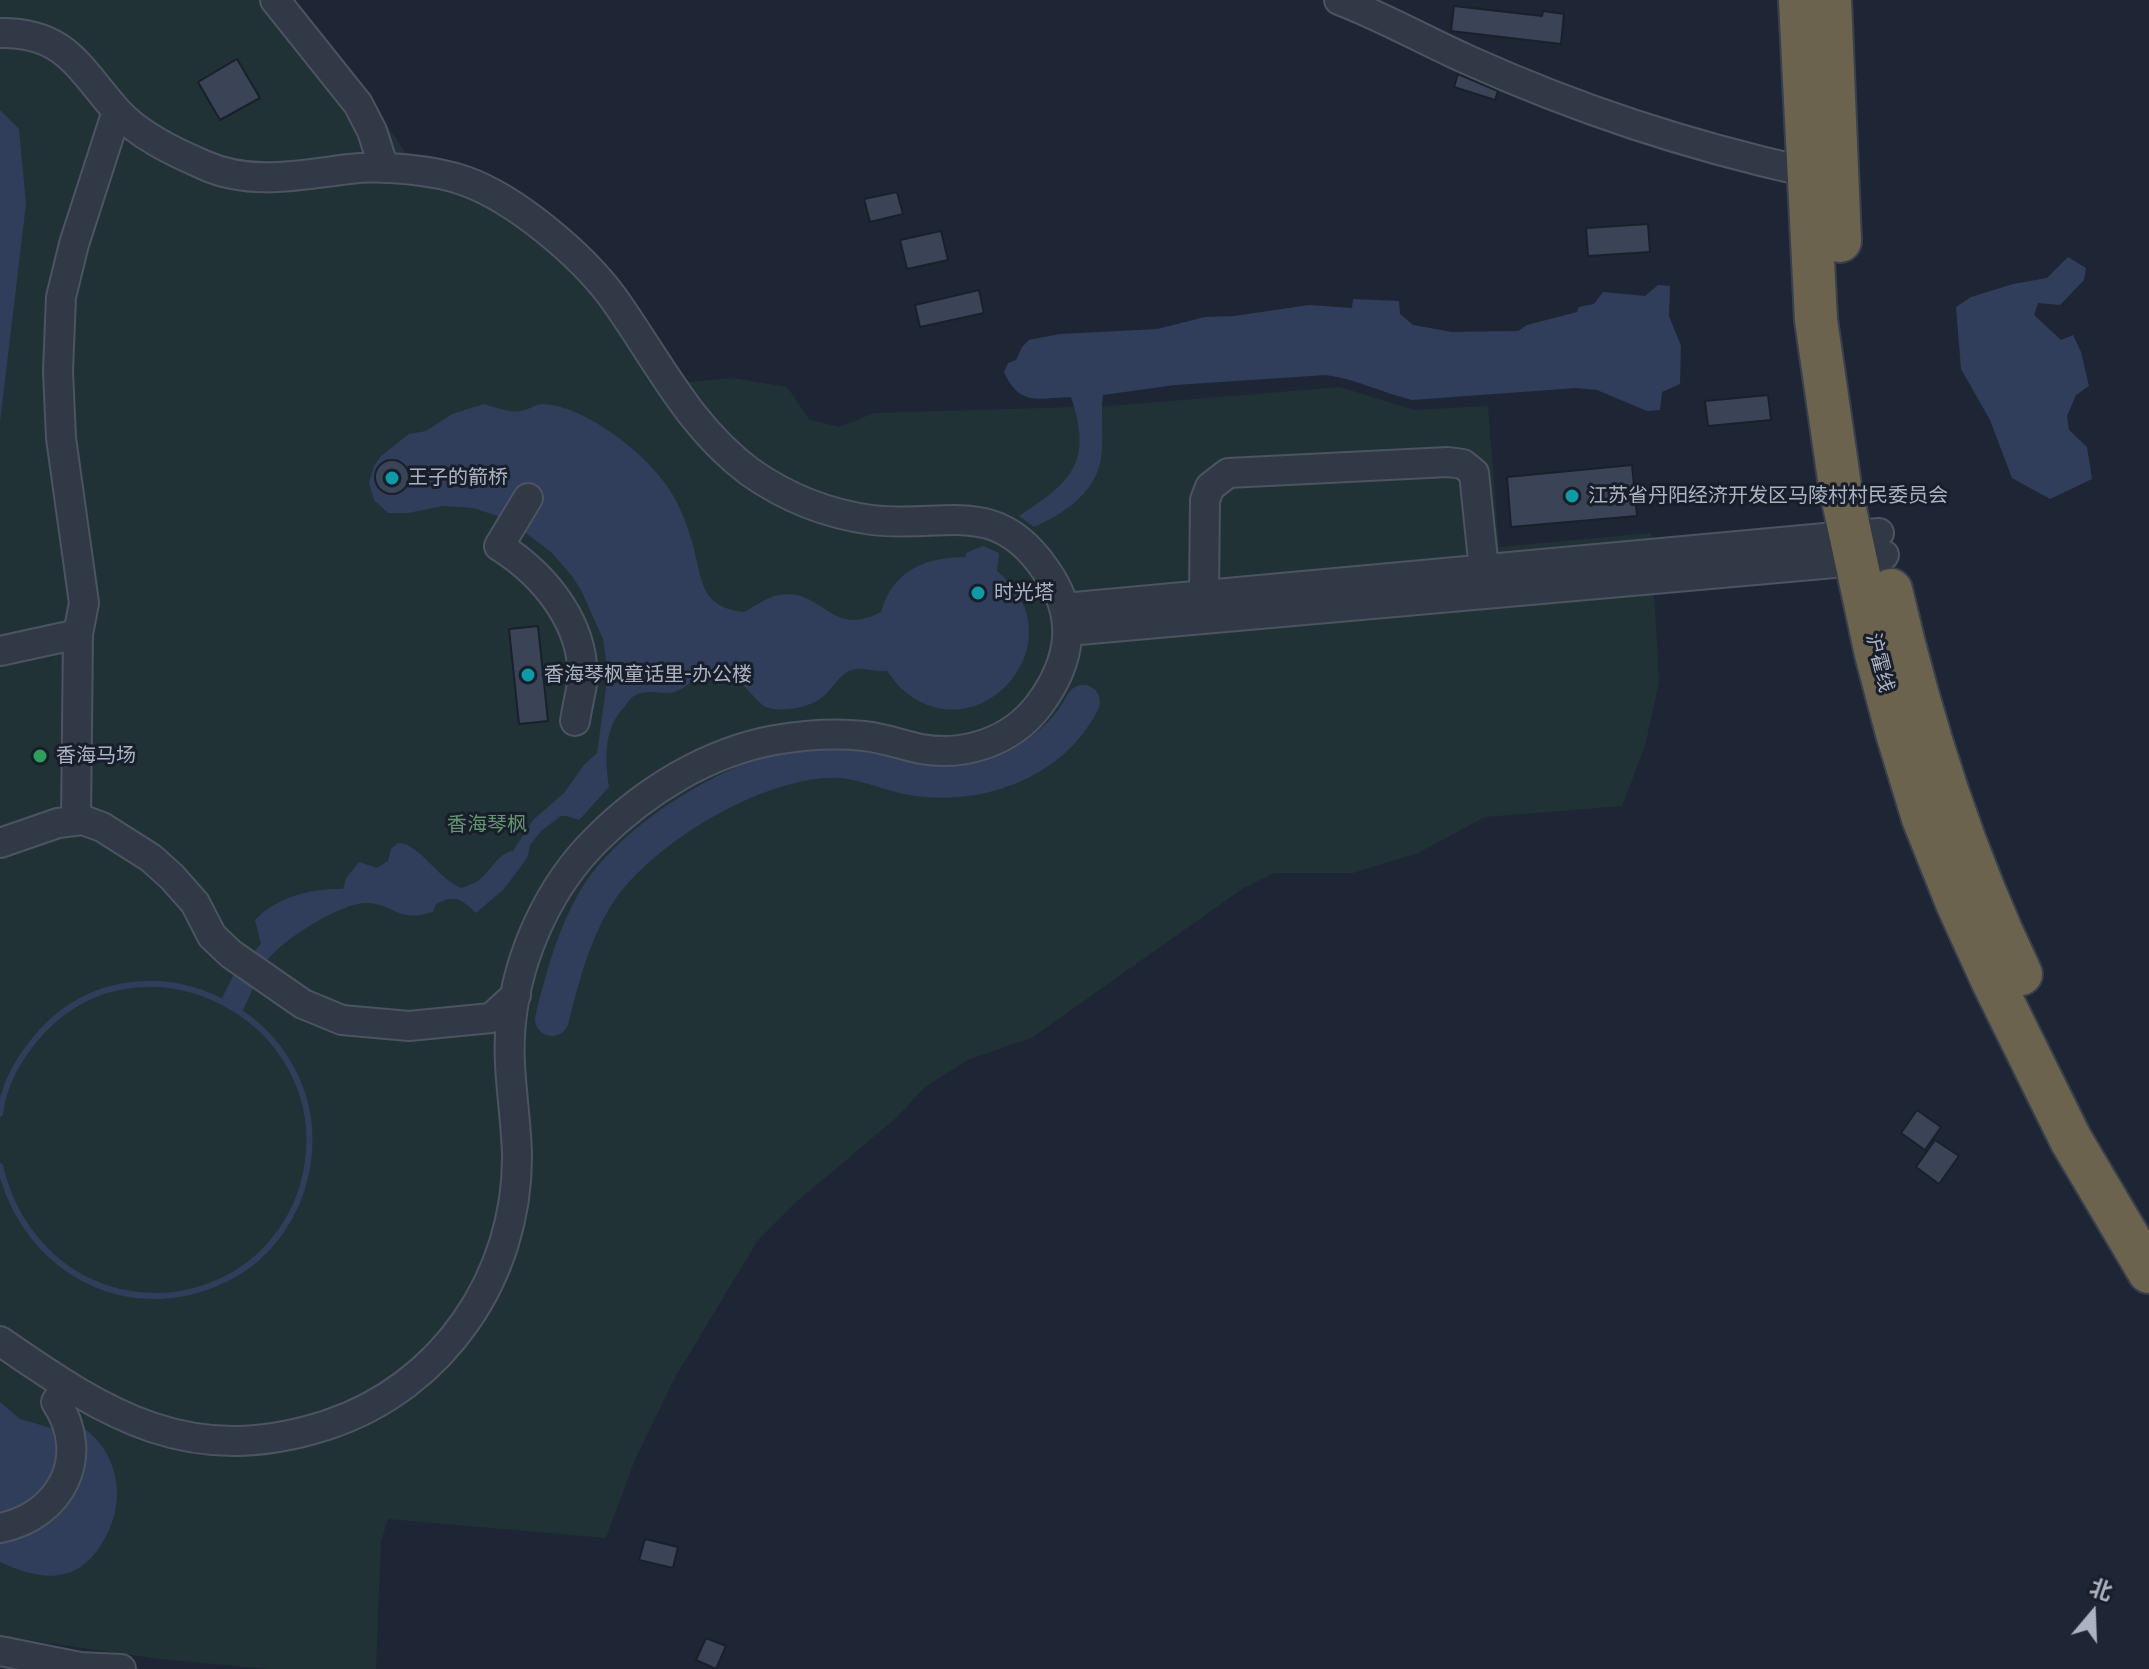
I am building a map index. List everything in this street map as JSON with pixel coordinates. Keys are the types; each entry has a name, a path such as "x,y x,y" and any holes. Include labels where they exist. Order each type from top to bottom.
{"highway":[{"name":"沪霍线","path":"1800,0 1816,320 1840,486 1867,546 1903,642 1925,720 1983,888 2019,970 2095,1125 2149,1215"},
{"name":"沪霍线","path":"1830,0 1843,317 1867,482 1867,546 1876,654 1923,818 1957,903 2071,1140 2149,1272"}],"street":[{"path":"275,0 358,104 372,131 384,168"},
{"path":"1339,0 1466,59 1636,127 1715,151 1807,172"},
{"path":"0,33 21,33 41,38 59,48 90,76 117,111 159,142 207,167 230,175 274,178 354,168 384,168 463,179 517,209 592,271 611,294 692,416 710,437 752,473 796,499 843,514 885,521 953,519 998,526 1033,552 1058,588 1066,619 1062,665 1035,712 1022,725 986,744 944,751 919,749 864,736 779,739 716,758 655,791 623,814 572,866 537,927 516,995 510,1039 516,1179 507,1238 484,1294 429,1365 406,1386 349,1417 282,1437 247,1440 200,1438 166,1433 127,1420 66,1387 0,1341"},
{"path":"76,821 78,634 84,603 61,438 58,371 61,297 83,215 117,111"},
{"path":"1204,595 1205,500 1210,487 1228,473 1426,463 1463,464 1474,473 1484,570"},
{"path":"528,498 499,546 550,589 572,629 579,652 582,681 575,721"},
{"path":"1066,619 1867,546"},
{"path":"1066,619 1204,595 1484,570 1867,546"},
{"path":"0,651 78,634"},
{"path":"0,843 48,826 76,821 83,820 102,827 151,858 195,903 212,936 231,954 303,1004 342,1020 409,1026 491,1018 516,995"},
{"path":"0,1528 20,1524 36,1515 50,1505 63,1486 72,1451 66,1421 56,1402 66,1387"},
{"path":"0,1651 80,1667 121,1669"}],"green space":[{"name":"香海琴枫","path":"0,0 294,0 329,43 406,153 472,171 663,351 689,382 733,378 787,387 810,420 840,427 874,413 1110,406 1340,387 1414,410 1488,406 1499,547 1651,533 1659,682 1645,746 1622,806 1485,817 1418,853 1353,873 1274,873 1242,889 1033,1037 968,1060 925,1087 896,1118 795,1203 758,1240 674,1379 634,1462 606,1538 388,1519 381,1541 376,1669 270,1669 159,1659 0,1636"}],"water":[{"path":"0,110 19,129 26,204 0,422"},
{"path":"2068,257 2086,268 2084,280 2060,305 2038,303 2034,315 2061,340 2073,335 2081,352 2089,386 2076,395 2067,416 2069,430 2087,447 2092,479 2050,499 2012,478 1990,420 1961,369 1956,307 1971,297 2013,284 2047,278"},
{"path":"1658,285 1670,286 1669,316 1681,346 1680,384 1662,392 1660,410 1647,411 1597,390 1576,388 1412,400 1326,375 1175,385 1103,395 1100,462 1087,489 1063,512 1034,527 1019,516 1065,481 1078,454 1080,438 1071,397 1040,399 1024,396 1010,383 1004,372 1029,340 1060,334 1157,329 1205,317 1309,305 1352,308 1353,299 1399,301 1400,314 1413,325 1452,332 1518,331 1527,325 1577,312 1579,307 1594,304 1603,292 1645,296"},
{"path":"484,404 514,411 540,404 559,406 594,422 629,446 657,473 671,492 688,527 705,589 718,604 744,612 775,596 794,595 806,598 838,616 850,620 864,619 881,612 894,586 913,569 938,560 966,557 966,553 983,546 999,553 997,571 1020,599 1029,628 1025,656 1010,681 989,700 962,709 932,707 903,690 887,671 864,669 845,673 813,703 789,709 765,707 734,677 715,670 702,673 674,692 636,695 618,715 609,734 609,787 579,820 561,816 541,831 530,845 527,858 504,889 476,913 462,901 453,899 436,904 433,912 420,915 403,914 367,903 342,909 295,936 270,957 242,1012 221,1000 235,972 261,944 255,920 273,905 320,890 343,889 346,878 359,862 377,868 388,861 391,849 398,843 413,849 461,888 472,884 503,855 513,851 533,820 564,793 597,753 608,674 603,639 581,590 552,553 504,518 473,508 443,506 408,513 388,513 374,500 369,483 381,456 409,434 426,431 452,414"},
{"path":"0,1402 20,1419 51,1428 59,1435 56,1484 0,1522"},
{"path":"78,1424 101,1446 114,1472 117,1502 108,1532 88,1561 76,1570 63,1574 33,1574 0,1562 0,1535 28,1527"}],"building":[{"path":"1454,6 1542,16 1543,11 1564,14 1561,44 1451,31"},
{"path":"237,59 260,98 220,120 198,82"},
{"path":"1458,74 1498,91 1495,100 1454,87"},
{"path":"897,192 903,214 870,222 864,199"},
{"path":"1648,224 1650,252 1588,256 1586,228"},
{"path":"941,231 948,260 907,269 900,240"},
{"path":"979,290 984,313 920,327 915,305"},
{"path":"1768,395 1771,420 1708,426 1705,401"},
{"path":"392,460 404,465 409,477 404,489 392,494 380,489 375,477 380,465"},
{"name":"江苏省丹阳经济开发区马陵村村民委员会","path":"1632,465 1637,516 1511,527 1507,477"},
{"name":"香海琴枫童话里-办公楼","path":"538,626 548,721 519,724 509,629"},
{"path":"1917,1110 1941,1127 1925,1150 1901,1133"},
{"path":"1935,1140 1959,1156 1939,1184 1916,1167"},
{"path":"645,1539 678,1547 673,1568 639,1560"},
{"path":"706,1638 726,1646 716,1669 696,1660"}],"waterway":[{"path":"552,1019 579,932 605,884 651,838 711,798 744,782 810,763 849,762 906,777 932,780 983,776 1008,768 1051,742 1069,724 1083,702"},
{"path":"0,1114 7,1085 26,1051 74,1005 122,987 171,986 218,1000 260,1028 291,1067 308,1116 306,1173 290,1217 271,1244 248,1265 198,1290 160,1296 124,1293 90,1282 59,1262 33,1236 13,1204 0,1166"}],"place":[{"name":"王子的箭桥","path":"392,478"},
{"name":"江苏省丹阳经济开发区马陵村村民委员会","path":"1572,496"},
{"name":"时光塔","path":"978,593"},
{"name":"香海琴枫童话里-办公楼","path":"528,675"},
{"name":"香海马场","path":"40,756"}]}
